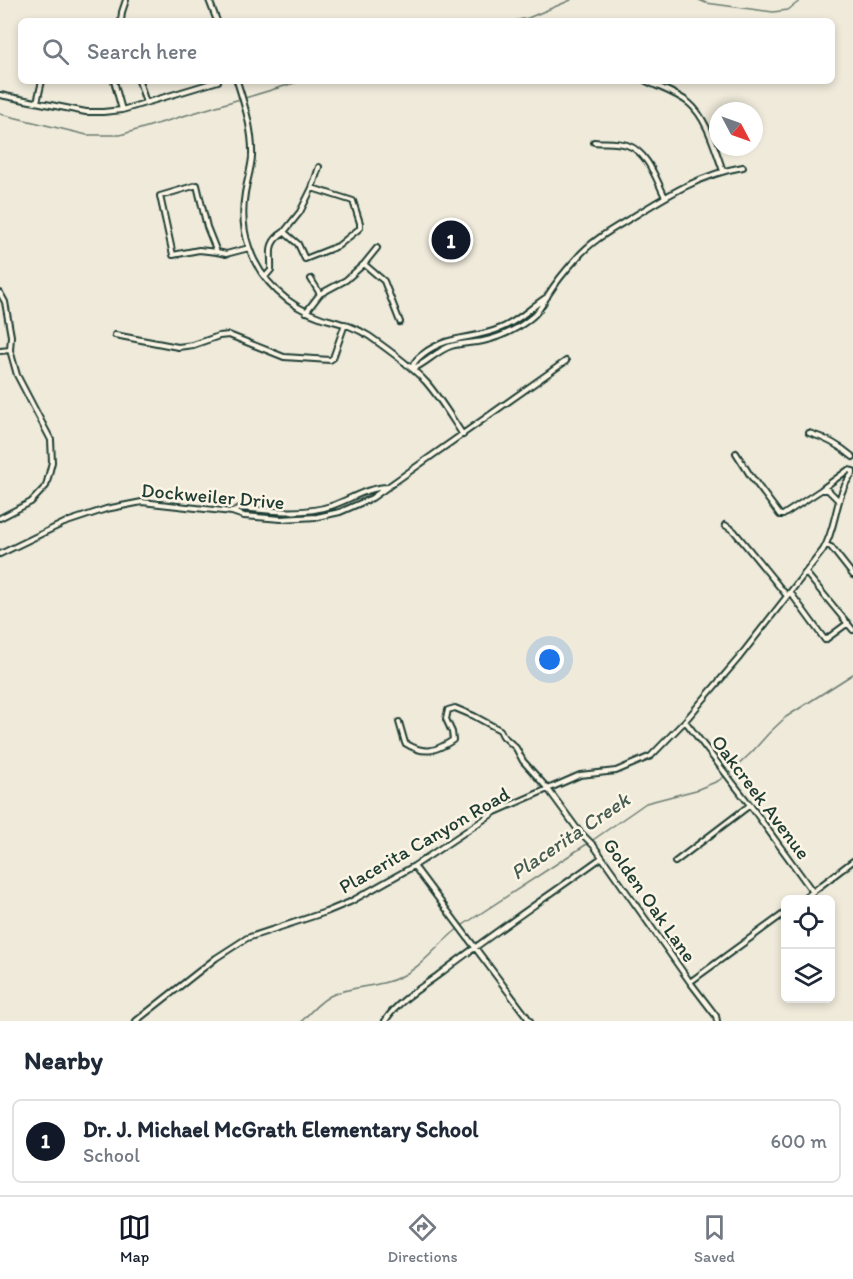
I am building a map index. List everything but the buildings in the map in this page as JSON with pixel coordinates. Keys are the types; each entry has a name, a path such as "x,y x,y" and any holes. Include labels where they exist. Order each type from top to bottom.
{"street":[{"path":"121,18 126,0"},
{"path":"209,0 216,18"},
{"path":"38,102 41,84"},
{"path":"115,84 122,110"},
{"path":"140,84 146,103"},
{"path":"0,95 86,112 122,110 206,84"},
{"path":"238,84 251,136 252,150 243,204 245,231 256,264 282,296 306,312 357,329 412,369 440,400 463,435"},
{"path":"652,84 687,101 698,112 723,171"},
{"path":"594,142 624,144 640,153 665,197"},
{"path":"265,277 271,270 271,245 300,212 319,167"},
{"path":"412,369 446,348 491,339 513,330 542,308 547,297 577,257 592,243 665,197 697,181 723,171 742,167"},
{"path":"217,252 207,227 197,185 160,196 173,255 199,250 226,254 249,248"},
{"path":"284,232 298,244 304,259 338,246 360,228 354,201 312,188"},
{"path":"306,312 320,294 346,280 377,248"},
{"path":"364,264 384,281 400,322"},
{"path":"311,279 320,294"},
{"path":"0,293 5,302 11,336 10,350 18,375 51,440 52,462 46,486 30,502 0,518"},
{"path":"115,335 178,347 229,335 284,357 330,360 333,358 345,324"},
{"path":"0,351 10,350"},
{"name":"Dockweiler Drive","path":"0,554 64,523 106,509 142,502 276,519 316,517 340,512 372,498 389,487 566,361"},
{"path":"808,433 834,442 853,457"},
{"path":"736,453 780,515 848,470 853,472"},
{"name":"Placerita Canyon Road","path":"136,1021 216,958 247,938 340,906 414,866 495,812 580,775 616,771 651,756 685,721 738,659 826,545 832,532 838,500 853,472"},
{"path":"232,512 237,508 285,511 319,509 375,489 389,487"},
{"path":"821,490 828,490 838,500"},
{"path":"725,525 734,531 825,640 848,623"},
{"path":"826,545 831,547 853,575"},
{"path":"806,573 853,630"},
{"name":"Golden Oak Lane","path":"399,722 405,743 417,749 433,751 453,740 446,720 448,710 455,708 461,710 500,730 578,830 594,846 716,1016 717,1021"},
{"name":"Oakcreek Avenue","path":"685,721 813,892"},
{"path":"675,862 750,805"},
{"path":"385,1021 397,1006 474,947 601,858"},
{"path":"809,895 853,861"},
{"path":"414,866 530,1021"},
{"path":"690,982 781,916"}],"waterway":[{"path":"528,18 571,0"},
{"path":"699,0 706,3 773,12 788,10 801,0"},
{"path":"245,98 291,84"},
{"path":"0,114 87,135 120,135 240,99"},
{"name":"Placerita Creek","path":"302,1021 318,1004 330,996 347,990 385,983 411,971 463,925 646,803 696,790 718,781 734,769 786,717 853,674"}],"place":[{"name":"Dr. J. Michael McGrath Elementary School","path":"451,240"}]}
